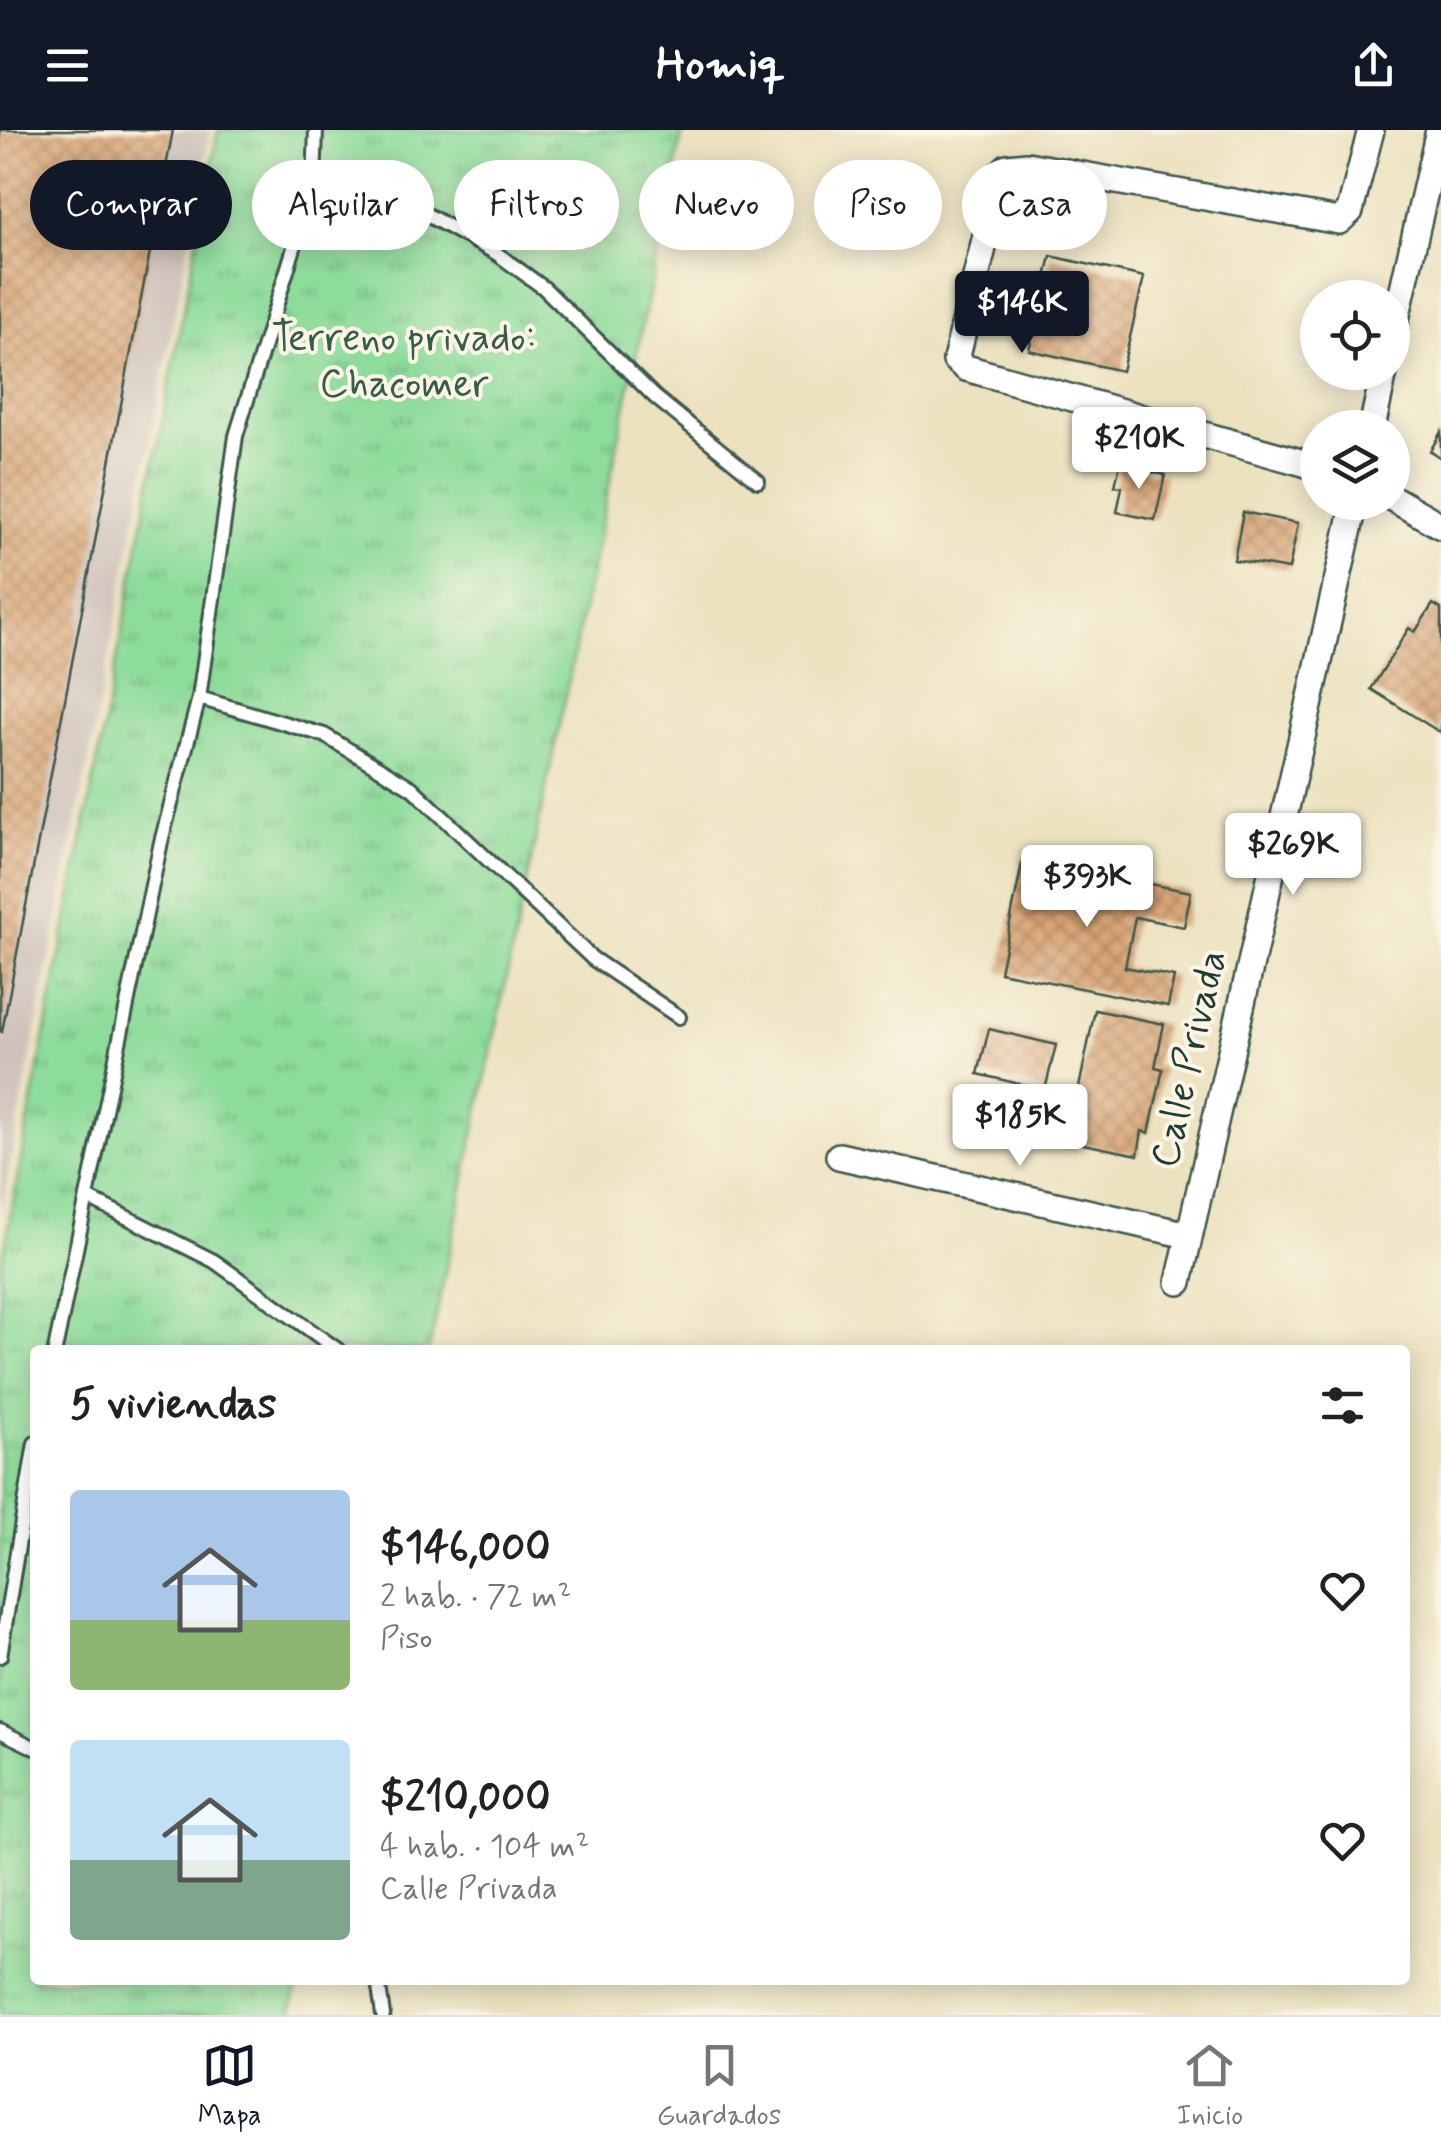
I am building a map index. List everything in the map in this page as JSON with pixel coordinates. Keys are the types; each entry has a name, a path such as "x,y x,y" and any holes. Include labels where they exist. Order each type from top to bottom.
{"street":[{"path":"1300,462 966,368 956,360 1001,173 1007,168 1044,168 1339,221 1350,211 1371,130"},
{"path":"1405,280 1439,130"},
{"path":"1410,508 1441,526"},
{"name":"Calle Privada","path":"1178,1282 1351,520"},
{"path":"839,1156 1188,1235"}],"lane":[{"path":"315,160 316,130"},
{"path":"434,219 496,254 544,288 655,397 758,481"},
{"path":"56,1345 90,1199 162,842 198,698 236,436 293,250"},
{"path":"198,698 324,735 412,788 593,959 679,1017"},
{"path":"90,1199 214,1261 331,1345"},
{"path":"0,1656 30,1473"},
{"path":"0,1731 30,1746"},
{"path":"379,1985 383,2015"}],"shaded area":[{"path":"0,130 211,130 205,160 30,160 30,250 188,250 0,1214"}],"green space":[{"name":"Terreno privado: Chacomer","path":"218,130 683,130 677,160 639,160 639,250 658,250 430,1345 30,1345 30,1985 297,1985 291,2015 0,2015 0,1270 195,250 232,250 232,160 212,160"}],"water":[{"path":"990,1097 1034,1106 1030,1128 985,1120"}],"building":[{"path":"0,130 173,130 167,160 30,160 30,250 150,250 0,1031"},
{"path":"1051,256 1144,277 1122,371 1029,350"},
{"path":"1441,432 1441,458 1430,451"},
{"path":"1120,465 1165,475 1155,520 1117,512 1122,487 1115,486"},
{"path":"1243,512 1298,523 1289,569 1234,560"},
{"path":"1433,604 1441,609 1441,733 1371,689 1409,628 1415,632"},
{"path":"1023,859 1191,892 1184,927 1135,917 1125,967 1174,977 1168,1006 1000,972"},
{"path":"1095,1010 1164,1024 1155,1067 1163,1069 1149,1133 1142,1131 1138,1155 1068,1141"},
{"path":"989,1029 1056,1045 1045,1090 978,1074"}]}
